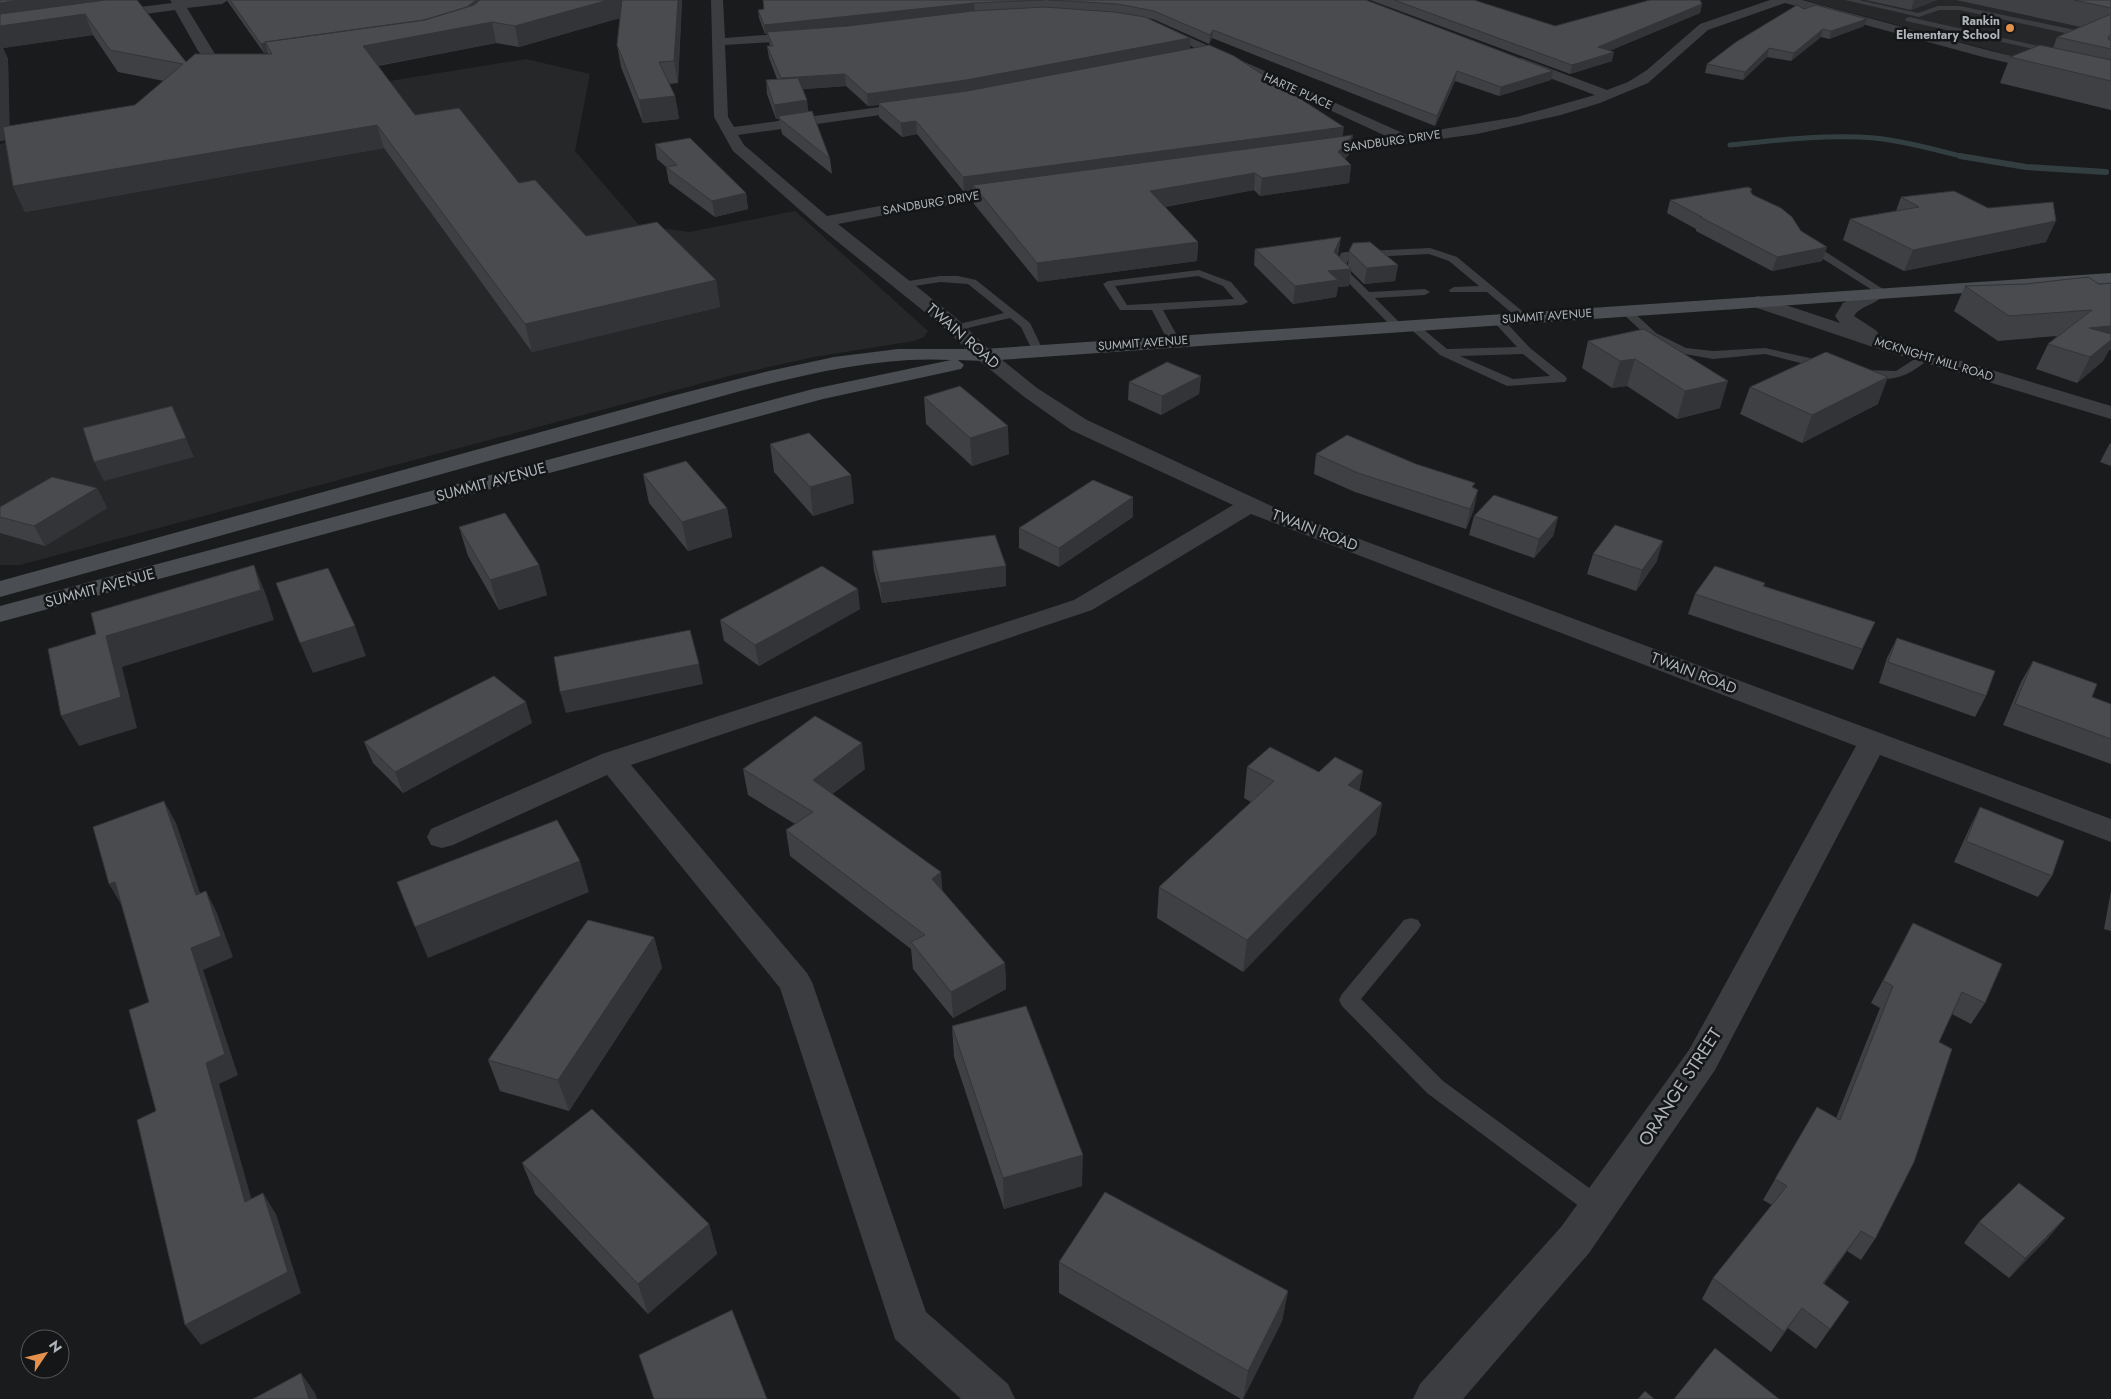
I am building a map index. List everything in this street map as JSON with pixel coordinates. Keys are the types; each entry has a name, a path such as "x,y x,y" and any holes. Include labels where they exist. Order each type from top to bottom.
{"main road":[{"name":"SUMMIT AVENUE","path":"0,589 675,401 778,376 858,360 929,353 984,356 1037,350 1949,288 2022,288 2089,279 2109,284"},
{"name":"SUMMIT AVENUE","path":"0,614 820,393 940,369 984,356"}],"street":[{"path":"94,17 178,3 222,0"},
{"name":"TWAIN ROAD","path":"717,0 721,117 738,148 824,222 955,328 984,356 1030,392 1079,425 1250,505 2111,831"},
{"name":"SANDBURG DRIVE","path":"1296,154 1492,127 1560,112 1636,84 1705,27 1782,0"},
{"path":"1788,0 2024,63 2111,82"},
{"path":"178,3 205,51 211,57 238,63 257,60"},
{"name":"HARTE PLACE","path":"1141,22 1210,51 1404,139"},
{"path":"718,42 818,35"},
{"path":"1182,56 1210,51"},
{"path":"1508,58 1608,95"},
{"path":"729,132 930,104"},
{"name":"SANDBURG DRIVE","path":"824,222 901,207 1029,189"},
{"path":"1879,293 1850,307 1844,316 1849,322 1886,345"},
{"name":"MCKNIGHT MILL ROAD","path":"1758,302 1924,357 2111,413"},
{"path":"442,837 612,761 1083,605 1250,505"},
{"name":"ORANGE STREET","path":"1435,1399 1575,1240 1702,1060 1874,740"},
{"path":"612,761 795,982 910,1326 993,1399"}],"lane":[{"path":"1849,0 1919,15"},
{"path":"1888,27 1938,8 1960,8 2072,32 2080,39 2062,45 2024,63"},
{"path":"1931,11 1969,19"},
{"path":"1909,19 2062,45"},
{"path":"1802,236 1801,241 1879,293"},
{"path":"1498,320 1526,350 1561,379 1511,383 1444,353 1405,326 1366,295 1339,268 1345,255 1430,251 1453,259 1524,318"},
{"path":"1199,274 1227,284 1242,302 1156,307 1124,308 1108,284 1199,274"},
{"path":"902,285 940,279 972,282 1026,325 1037,350"},
{"path":"1949,288 1967,299"},
{"path":"1454,290 1490,289"},
{"path":"1366,295 1425,292"},
{"path":"1156,307 1174,341"},
{"path":"1626,311 1652,335 1683,352 1713,355 1765,351 1840,369"},
{"path":"955,328 1013,314"},
{"path":"1444,353 1526,350"},
{"path":"1858,372 1886,377 1913,369 1924,357"},
{"path":"1411,925 1349,1000 1435,1087 1598,1208"}],"shaded area":[{"name":"Rankin Elementary School","path":"1804,0 2111,0 2111,78 2013,56"},
{"path":"526,59 590,74 575,151 639,225 689,232 795,211 928,331 924,337 914,341 814,357 729,376 20,565 0,565 0,144"}],"building":[{"path":"0,0 20,0 0,3"},
{"path":"106,0 137,0 186,62 195,54 272,54 265,42 425,20 474,5 480,0 608,0 515,26 492,22 363,46 415,115 459,108 519,183 535,180 586,236 657,222 716,280 525,324 377,125 13,186 3,127 135,105 183,64 110,50 85,14 0,26 0,14"},
{"path":"230,0 476,0 467,7 424,20 261,44"},
{"path":"622,0 678,0 674,61 659,62 675,96 639,100 617,45"},
{"path":"763,0 1044,0 974,3 764,25 758,10 764,9"},
{"path":"1048,0 1366,0 1553,71 1501,87 1457,71 1437,116 1213,30 1210,35 1154,11 1118,4"},
{"path":"1394,0 1474,0 1555,26 1650,0 1700,0 1702,4 1598,47 1614,52 1572,65"},
{"path":"2074,0 2111,0 2111,8"},
{"path":"1797,5 1804,9 1816,5 1867,19 1831,31 1823,29 1794,53 1769,48 1745,72 1707,64 1736,42"},
{"path":"1044,7 1114,12 1145,17 1190,38 966,80 867,94 845,74 781,78 767,46 773,46 767,32 847,26 973,11"},
{"path":"2111,14 2111,35 2108,37 2111,40 2111,49 2057,37"},
{"path":"1209,45 1234,56 1344,127 963,177 916,121 901,123 878,103 967,91"},
{"path":"2040,45 2111,60 2111,81 2010,57"},
{"path":"798,78 807,100 774,105 766,80"},
{"path":"812,111 830,159 780,119 779,116"},
{"path":"1353,135 1338,152 1351,165 1262,178 1255,173 1150,191 1198,242 1037,263 973,185"},
{"path":"690,138 746,193 712,201 666,167 677,165 655,144"},
{"path":"1748,187 1752,189 1750,191 1753,195 1781,208 1792,217 1801,231 1827,247 1777,257 1670,200"},
{"path":"1954,191 1988,208 2053,202 2056,221 1913,250 1850,219 1919,207 1901,197"},
{"path":"1341,237 1334,252 1351,269 1328,271 1338,280 1295,286 1255,249"},
{"path":"1370,242 1398,265 1367,268 1349,251 1353,243"},
{"path":"2088,277 2099,284 2111,283 2111,326 2089,328 2111,334 2111,340 2090,357 2048,344 2092,310 2009,316 1965,286 2026,284"},
{"path":"1644,329 1728,381 1685,391 1635,359 1620,361 1588,341"},
{"path":"1826,352 1888,377 1812,415 1750,387"},
{"path":"1167,362 1201,376 1162,396 1129,382"},
{"path":"960,386 1008,426 970,438 924,397"},
{"path":"172,406 186,438 94,462 83,428"},
{"path":"809,433 851,475 810,487 770,444"},
{"path":"1347,435 1416,464 1475,483 1472,487 1478,490 1470,509 1358,473 1316,454"},
{"path":"686,461 727,508 682,522 643,474"},
{"path":"52,477 97,488 34,526 0,517 0,507"},
{"path":"1093,480 1133,497 1059,548 1019,528"},
{"path":"1494,495 1558,517 1539,539 1474,516"},
{"path":"505,513 539,565 490,580 459,527"},
{"path":"1615,525 1663,541 1642,570 1593,554"},
{"path":"995,535 1006,566 880,583 872,551"},
{"path":"254,565 261,590 106,636 121,697 61,716 48,649 96,634 91,613"},
{"path":"822,566 858,589 755,645 720,620"},
{"path":"1715,566 1765,583 1763,586 1875,622 1862,649 1695,594"},
{"path":"328,568 355,626 300,643 276,583"},
{"path":"690,630 699,664 560,692 554,657"},
{"path":"1897,638 1995,671 1986,696 1888,662"},
{"path":"2033,661 2097,684 2092,697 2111,704 2111,739 2015,704"},
{"path":"494,676 526,702 395,772 364,742"},
{"path":"815,716 862,743 813,780 941,872 932,879 1005,963 951,992 911,942 925,935 786,830 813,812 743,769"},
{"path":"1270,747 1319,772 1335,757 1363,771 1348,785 1382,803 1247,940 1159,887 1274,781 1247,767"},
{"path":"164,801 196,895 206,891 221,936 191,948 225,1054 206,1063 245,1202 263,1193 288,1272 185,1325 137,1120 156,1111 129,1010 149,1002 115,882 109,884 93,827"},
{"path":"1980,807 2064,841 2052,876 1966,841"},
{"path":"557,820 580,861 415,927 397,882"},
{"path":"588,920 654,937 558,1080 488,1060"},
{"path":"1913,923 2002,964 1985,1003 1962,992 1939,1042 1952,1049 1914,1162 1875,1239 1861,1231 1823,1283 1849,1302 1830,1329 1802,1308 1784,1332 1713,1278 1787,1186 1775,1179 1817,1107 1840,1120 1893,986 1883,981"},
{"path":"1026,1006 1083,1155 1003,1178 952,1026"},
{"path":"592,1109 709,1224 638,1284 522,1163"},
{"path":"2019,1183 2065,1218 2025,1258 1979,1222"},
{"path":"1105,1192 1288,1291 1248,1371 1059,1262"},
{"path":"732,1310 767,1399 654,1399 639,1355"},
{"path":"1715,1348 1779,1399 1674,1399"},
{"path":"301,1373 309,1399 253,1399"},
{"path":"1645,1391 1654,1399 1638,1399"}],"waterway":[{"path":"1730,145 1802,138 1857,137 1898,141 1963,156"},
{"path":"1963,156 2026,167 2106,172"}],"place":[{"name":"Rankin Elementary School","path":"2010,28"}]}
